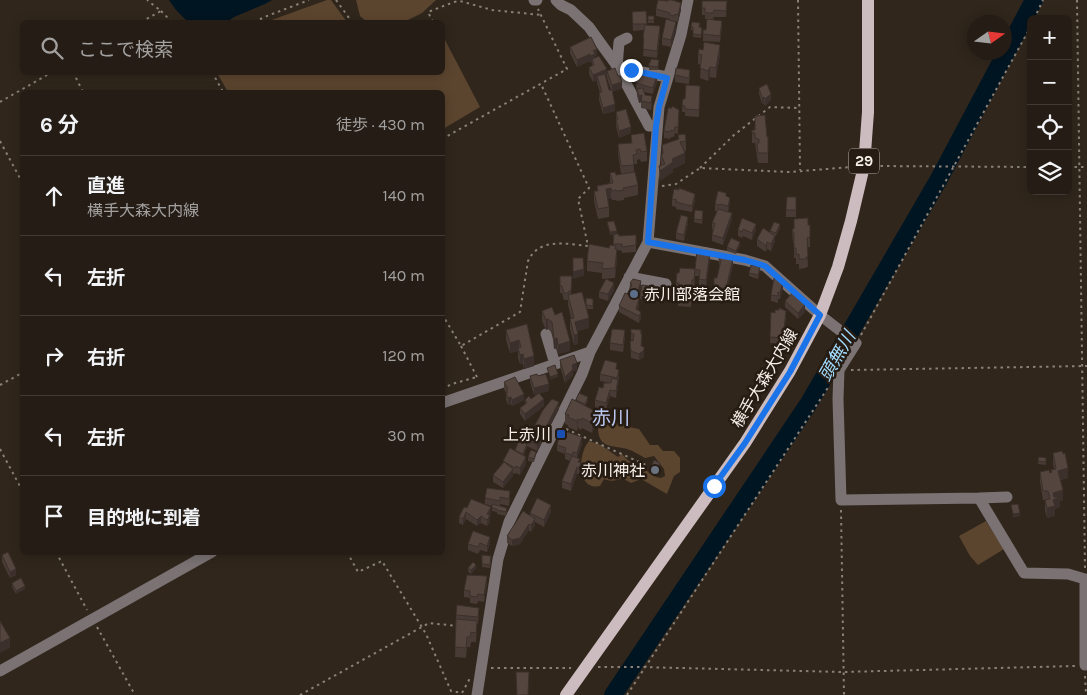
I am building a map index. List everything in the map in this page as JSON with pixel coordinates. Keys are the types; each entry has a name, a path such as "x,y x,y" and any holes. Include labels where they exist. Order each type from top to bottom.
{"main road":[{"name":"横手大森大内線","path":"566,695 745,443 790,372 820,315 841,258 864,166 868,112 868,0"}],"street":[{"path":"556,0 571,10 589,27 617,66 649,126 656,126"},
{"path":"477,695 498,560 509,522 582,374 590,352 648,242 659,107 681,35 688,0"},
{"path":"617,66 619,42 627,38"},
{"path":"617,66 667,78"},
{"path":"648,242 745,260 765,266 856,344 839,375 841,500 1007,497"},
{"path":"629,277 666,284"},
{"path":"546,334 555,364"},
{"path":"445,402 590,352"},
{"path":"979,498 1024,573 1068,574 1085,579 1085,665"},
{"path":"0,671 207,555"}],"path":[{"path":"147,0 170,20"},
{"path":"258,20 309,0"},
{"path":"336,0 351,20"},
{"path":"445,137 567,69 535,0"},
{"path":"798,0 800,171"},
{"path":"1036,15 1043,0"},
{"path":"1077,0 1085,579"},
{"path":"432,20 428,12 460,1 492,10 541,15"},
{"path":"145,20 161,11"},
{"path":"856,344 1027,33"},
{"path":"21,90 47,75"},
{"path":"74,75 82,90"},
{"path":"214,75 222,90"},
{"path":"460,346 520,312 528,261 536,249 553,244 588,246 578,199 589,188 541,84"},
{"path":"0,102 20,90"},
{"path":"652,187 676,184 700,168 734,135 770,107 799,108"},
{"path":"0,142 20,178"},
{"path":"700,168 800,171 864,166 1027,167"},
{"path":"1072,167 1087,167"},
{"path":"445,319 484,388"},
{"path":"627,695 829,385 839,375 1087,366"},
{"path":"0,385 20,374"},
{"path":"445,388 477,377"},
{"path":"557,425 646,464"},
{"path":"0,449 20,486"},
{"path":"841,500 844,695"},
{"path":"350,555 358,572 382,561 421,627 451,691 462,692 468,678 480,672 602,667 843,672 1085,665 1086,695"},
{"path":"300,695 428,623 458,626"}],"shaded area":[{"path":"331,0 346,20 272,20"},
{"path":"356,0 436,0 422,13 408,20 365,20 360,16"},
{"path":"445,40 480,107 445,128 445,90 227,90 218,75 445,75"},
{"path":"622,415 626,417 629,427 639,429 650,445 658,445 663,451 674,451 680,458 680,472 674,476 667,494 641,479 631,483 622,478 613,481 604,479 600,486 592,486 583,477 581,462 585,447 589,441 601,445 618,457 622,454 626,459 642,467 651,475 661,478 665,476 664,469 654,456 645,458 630,450 608,445 601,440 598,429 608,419"},
{"path":"986,521 1004,549 978,565 970,556 959,536"}],"water":[{"path":"169,0 272,0 230,20 186,20"}],"building":[{"path":"658,0 672,0 681,3 678,15 670,15 670,13 656,9"},
{"path":"702,1 727,1 726,11 714,10 713,13 705,13 705,8 702,8"},
{"path":"646,11 647,24 633,24 632,12"},
{"path":"648,16 654,16 654,20 648,20"},
{"path":"666,19 676,22 671,40 662,38"},
{"path":"707,19 722,21 720,36 703,34 703,30 706,30"},
{"path":"692,22 700,23 699,27 702,28 701,35 693,34"},
{"path":"645,25 660,26 657,51 643,49"},
{"path":"591,37 597,49 593,51 595,54 590,56 590,54 577,60 570,47"},
{"path":"704,42 720,45 716,68 710,67 708,71 700,68 702,55 698,54 699,49 703,50"},
{"path":"599,56 607,69 593,75 589,67 594,65 592,59"},
{"path":"651,59 659,60 658,67 649,66"},
{"path":"615,68 622,82 612,85 607,71"},
{"path":"676,68 690,70 689,78 675,75"},
{"path":"640,71 657,75 653,88 636,83"},
{"path":"605,74 609,90 612,90 615,104 603,108 599,93 602,92 597,76"},
{"path":"767,84 771,94 765,99 764,97 762,98 759,88"},
{"path":"686,85 700,86 699,110 685,109 685,106 682,105 683,99 685,99"},
{"path":"643,88 645,95 652,96 651,103 641,101 642,95 639,96 637,89"},
{"path":"672,106 679,110 678,127 675,127 674,131 664,131 668,108 672,108"},
{"path":"626,109 631,127 619,131 616,112"},
{"path":"765,115 768,153 758,153 757,143 759,143 759,139 755,138 755,133 752,133 752,130 755,130 755,116"},
{"path":"644,133 647,151 641,152 640,149 636,150 637,154 633,155 634,165 621,166 618,144 632,143 631,135"},
{"path":"685,134 686,141 680,142 685,153 672,159 673,162 660,171 659,166 665,164 661,155 663,154 662,145 679,139 678,135"},
{"path":"615,172 616,175 635,172 638,185 617,191 612,191 611,188 606,189 609,207 598,209 594,191 598,191 597,186 613,183 610,173"},
{"path":"679,188 695,194 692,206 676,202 677,200 672,199 674,189 679,190"},
{"path":"718,191 726,193 726,196 730,198 728,206 715,204"},
{"path":"787,197 796,197 796,210 786,210"},
{"path":"718,209 732,213 723,238 712,235 715,223 712,223"},
{"path":"695,210 703,211 702,220 694,219"},
{"path":"681,215 688,217 684,235 676,233"},
{"path":"742,218 756,224 752,233 743,229 742,232 738,230"},
{"path":"808,218 810,237 807,238 808,257 806,259 799,259 799,254 796,255 796,248 794,248 794,233 792,229 794,229 794,219"},
{"path":"614,221 617,231 610,232 607,222"},
{"path":"774,222 780,224 776,233 770,231"},
{"path":"763,228 775,236 771,244 767,242 766,246 757,239"},
{"path":"614,234 619,234 619,236 636,235 636,245 622,247 622,244 613,244"},
{"path":"731,238 740,242 736,251 727,247"},
{"path":"589,244 609,248 610,245 616,246 615,268 602,269 603,263 587,261"},
{"path":"697,251 710,252 706,280 699,279 700,270 695,269"},
{"path":"720,255 733,258 726,289 714,286 714,278 717,278 721,260 719,260"},
{"path":"573,258 583,258 584,269 573,272"},
{"path":"751,265 760,267 758,275 749,273"},
{"path":"680,268 695,269 691,298 678,296 679,283 676,283 677,273 679,273"},
{"path":"560,276 572,276 571,291 569,293 564,293 562,286 560,286"},
{"path":"774,278 783,282 778,296 771,295"},
{"path":"606,279 614,283 608,294 599,292"},
{"path":"633,279 641,281 637,295 629,292 632,284 630,283"},
{"path":"642,285 650,286 648,297 640,296"},
{"path":"582,292 589,318 575,322 578,334 574,335 570,319 574,318 568,295"},
{"path":"793,292 805,305 798,313 785,301"},
{"path":"625,293 639,299 636,309 641,312 639,316 619,306"},
{"path":"586,298 593,299 593,306 586,305"},
{"path":"552,307 555,315 562,312 570,341 558,345 557,338 554,339 552,322 548,319 546,320 542,311"},
{"path":"779,308 786,311 783,338 770,337 771,312 775,313 775,310 779,310"},
{"path":"527,324 534,356 524,359 523,354 520,355 518,348 521,347 519,340 510,343 506,330"},
{"path":"612,329 625,330 623,345 610,343"},
{"path":"631,329 641,330 641,346 644,347 644,350 639,354 631,351 630,341 633,341 634,334 631,333"},
{"path":"574,355 577,363 572,365 573,369 565,377 560,360"},
{"path":"605,360 617,363 616,369 619,370 617,378 600,374"},
{"path":"555,365 558,374 550,377 547,368"},
{"path":"537,374 538,376 546,374 549,384 534,388 530,376"},
{"path":"515,377 524,394 512,400 511,397 508,398 506,390 508,389 504,382"},
{"path":"612,378 618,380 616,391 610,390 606,403 595,400 599,387 603,388 604,383 611,383"},
{"path":"539,393 544,399 525,414 520,408 527,403 525,400 529,396 531,399"},
{"path":"579,393 588,397 585,404 576,400"},
{"path":"552,399 559,402 544,431 535,425 543,410"},
{"path":"572,399 595,411 594,413 596,414 592,423 582,418 577,421 565,414"},
{"path":"528,425 543,433 537,445 522,437"},
{"path":"561,430 582,437 577,453 573,452 572,455 565,453 566,448 557,445"},
{"path":"519,441 527,444 523,454 515,450"},
{"path":"510,448 526,457 520,468 516,466 515,468 503,461"},
{"path":"531,450 536,452 534,459 528,457"},
{"path":"1062,451 1063,454 1065,453 1068,468 1058,471 1063,490 1053,493 1054,497 1060,497 1053,500 1055,506 1047,508 1045,500 1050,499 1048,491 1043,491 1040,472 1049,470 1050,473 1052,472 1051,470 1056,469 1053,453"},
{"path":"572,456 580,459 578,462 581,463 579,468 577,467 571,484 562,481"},
{"path":"1039,457 1046,458 1046,462 1038,461"},
{"path":"654,460 660,463 655,472 650,470"},
{"path":"504,462 513,469 503,482 493,475"},
{"path":"487,488 510,491 509,499 500,497 500,501 485,498"},
{"path":"537,498 551,505 544,520 530,513"},
{"path":"471,499 491,507 487,514 490,515 487,520 481,516 477,520 466,512 463,519 459,517 464,507 467,508"},
{"path":"492,504 507,508 506,512 492,508"},
{"path":"1018,504 1020,513 1013,514 1011,505"},
{"path":"523,511 535,519 531,525 529,524 520,538 512,540 507,536"},
{"path":"473,531 490,537 487,546 480,543 478,547 468,544"},
{"path":"8,552 16,569 10,572 2,555"},
{"path":"482,555 491,556 490,565 482,564"},
{"path":"473,562 476,565 471,570 468,568"},
{"path":"467,575 487,576 484,595 470,596 470,591 464,590"},
{"path":"21,578 25,586 16,591 12,583"},
{"path":"457,605 479,608 478,617 456,615"},
{"path":"456,619 477,621 476,633 471,632 470,637 467,637 466,648 455,647"},
{"path":"0,621 10,638 0,643"},
{"path":"516,672 529,672 528,695 517,695"}],"waterway":[{"name":"頭無川","path":"613,695 809,403 939,179 1034,0"}],"place":[{"name":"赤川部落会館","path":"634,294"},
{"name":"上赤川","path":"561,434"},
{"name":"赤川神社","path":"655,470"}],"district":[{"name":"赤川","path":"611,417"}],"route":[{"path":"631,70 667,78 656,126 648,242 756,262 765,266 820,315 790,372 745,443 714,486"}]}
